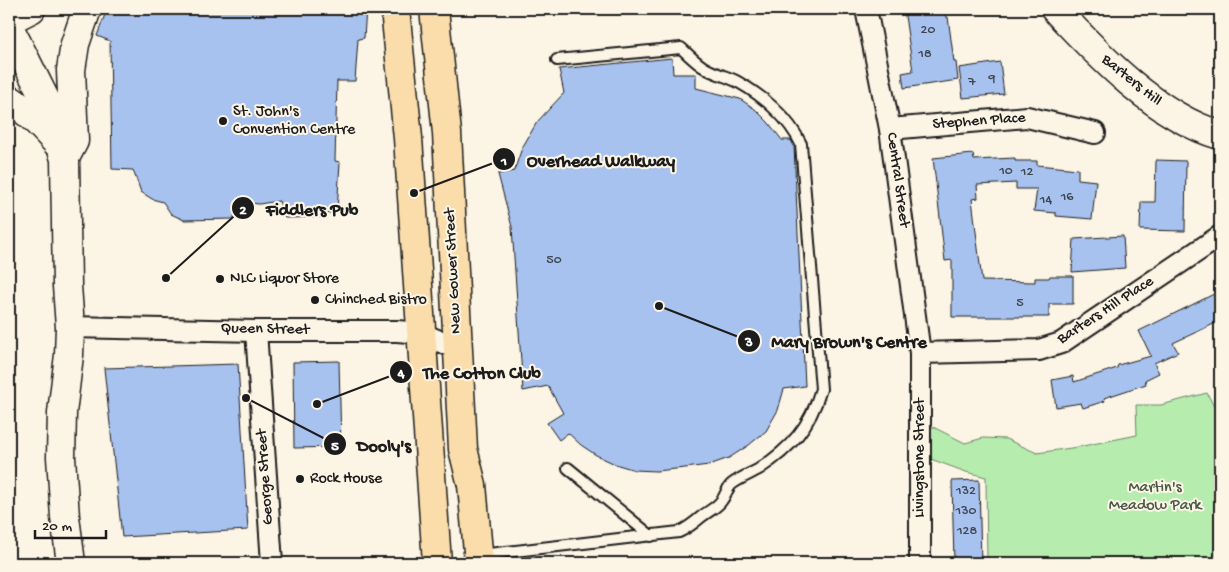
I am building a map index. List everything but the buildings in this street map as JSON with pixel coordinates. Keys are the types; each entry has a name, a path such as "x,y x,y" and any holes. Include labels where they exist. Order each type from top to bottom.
{"main road":[{"path":"395,9 408,138 436,563"},
{"name":"New Gower Street","path":"434,9 447,133 463,449 472,485 479,559"}],"street":[{"path":"9,20 31,9"},
{"path":"63,154 74,141 71,70 75,44 87,9"},
{"name":"Central Street","path":"866,9 890,129 920,353"},
{"name":"Barters Hill","path":"1055,9 1092,49 1159,105 1185,121 1220,136"},
{"path":"9,27 48,105 63,154 70,327 69,355 62,413 61,457 65,517 71,563"},
{"path":"9,99 25,109 41,124 63,154"},
{"name":"Stephen Place","path":"890,129 1027,117 1095,133"},
{"name":"Barters Hill Place","path":"920,353 1039,350 1061,343 1220,236"},
{"name":"Queen Street","path":"70,327 256,331 396,331 421,333 457,349"},
{"name":"George Street","path":"256,331 272,563"},
{"name":"Livingstone Street","path":"920,353 920,563"}],"lane":[{"path":"479,559 680,532 692,526 723,500 731,484 770,461 787,448 803,430 816,408 821,389 801,144 795,130 772,108 739,83 706,69 681,48 557,60"},
{"path":"568,468 651,536"}],"green space":[{"name":"Martin's Meadow Park","path":"1207,393 1220,415 1220,563 987,563 986,477 928,458 923,422 965,443 983,438 1006,439 1037,453 1137,435 1136,405 1161,405"}],"place":[{"name":"St. John's Convention Centre","path":"223,121"},
{"name":"Overhead Walkway","path":"414,193"},
{"name":"Fiddlers Pub","path":"166,278"},
{"name":"NLC Liquor Store","path":"220,279"},
{"name":"Chinched Bistro","path":"315,300"},
{"name":"Mary Brown's Centre","path":"659,306"},
{"name":"Dooly's","path":"246,398"},
{"name":"The Cotton Club","path":"317,404"},
{"name":"Rock House","path":"300,479"}]}
